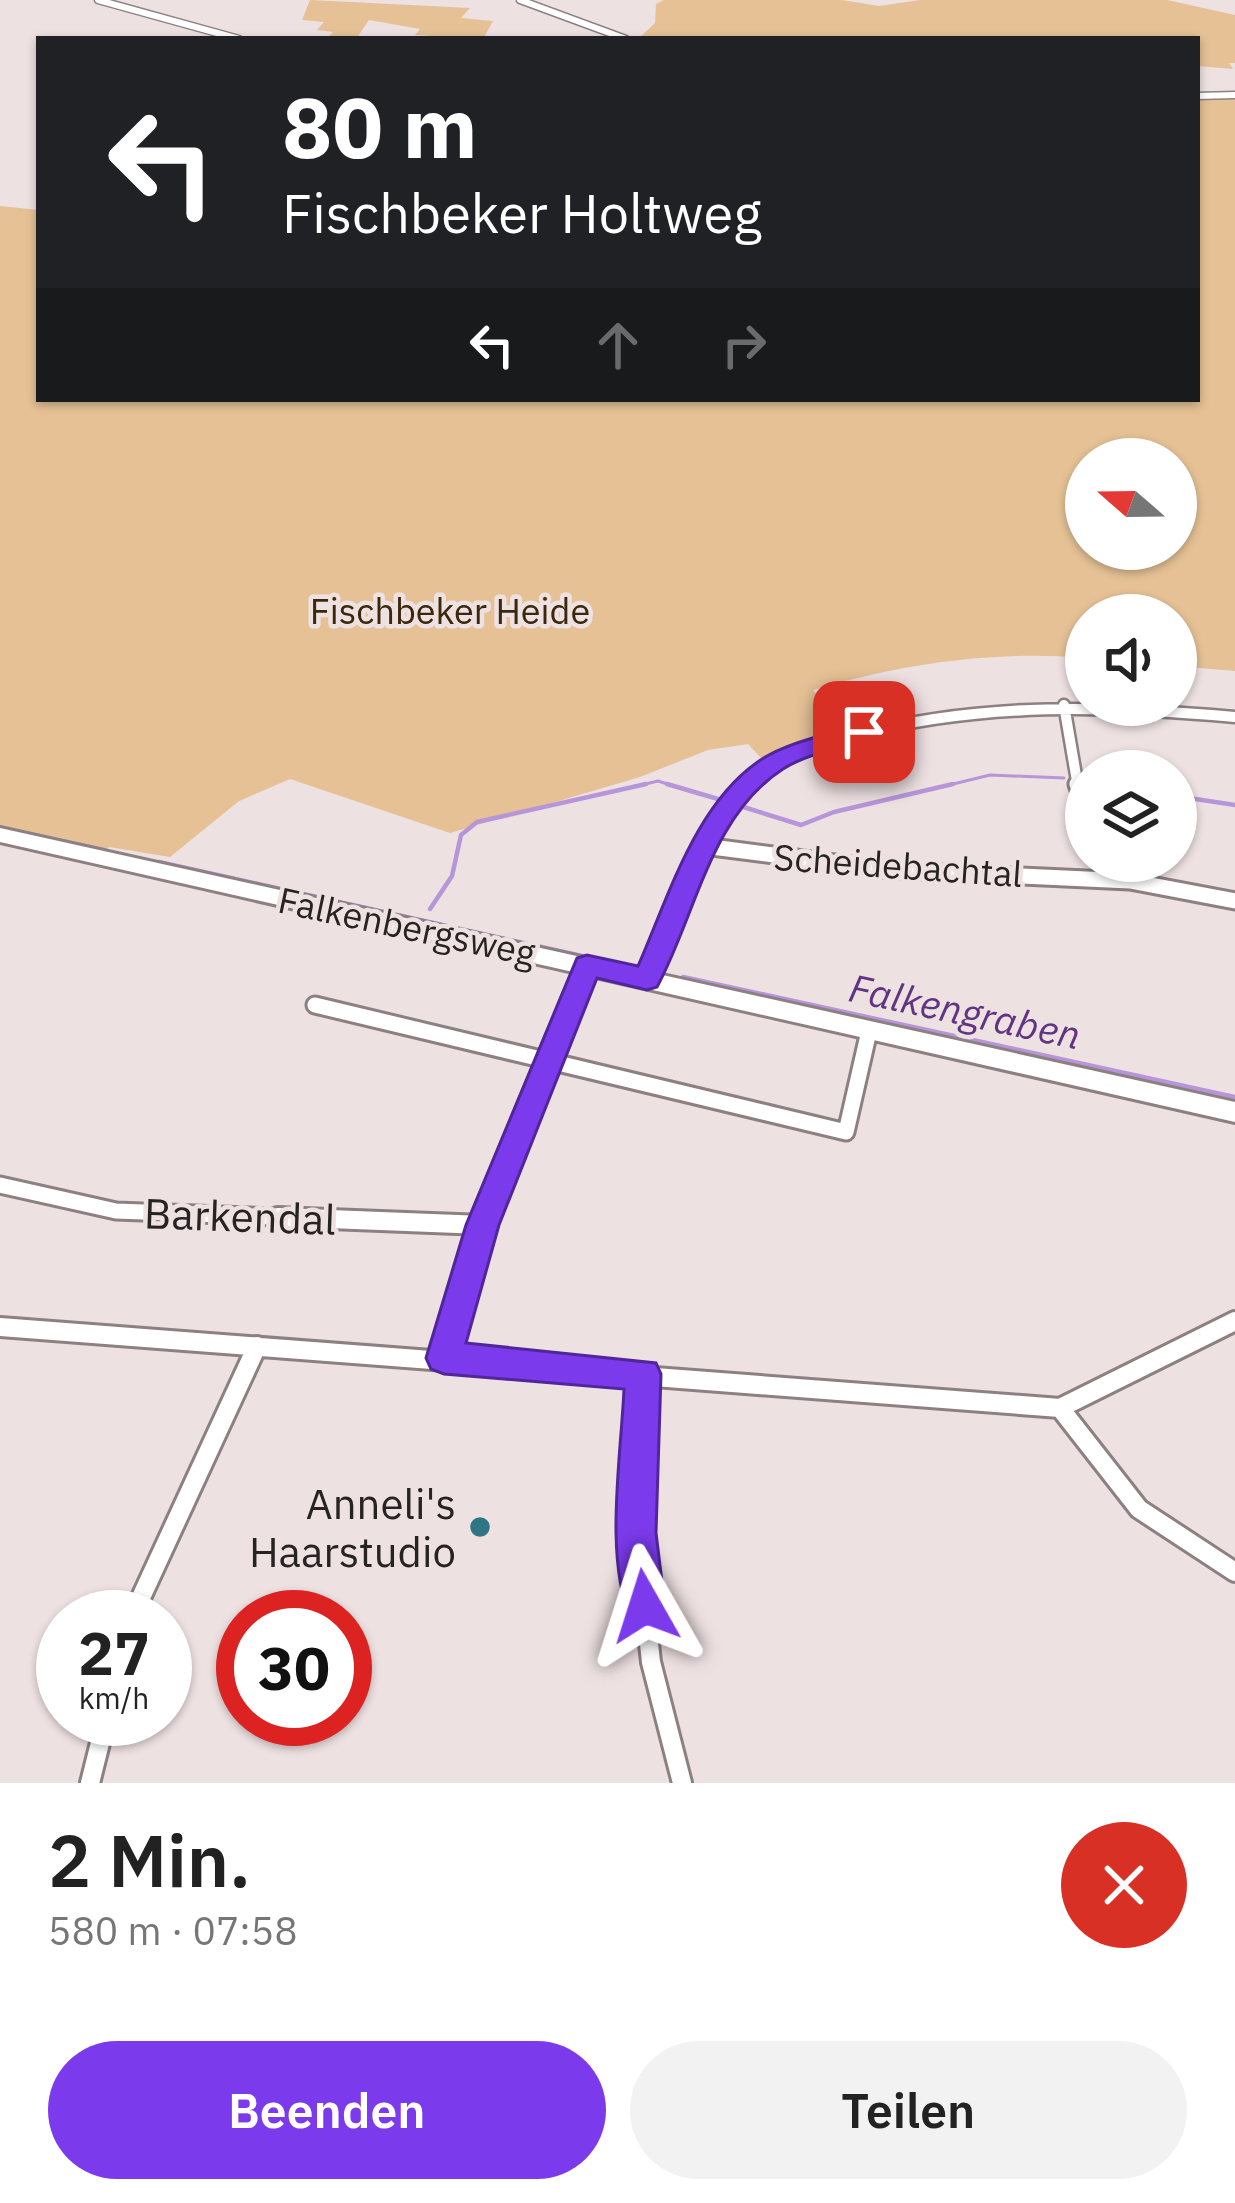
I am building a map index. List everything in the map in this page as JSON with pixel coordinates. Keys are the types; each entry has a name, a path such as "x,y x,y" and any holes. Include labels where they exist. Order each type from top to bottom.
{"street":[{"path":"98,0 147,10 226,36"},
{"path":"520,0 618,36"},
{"path":"175,33 188,27"},
{"path":"1200,96 1235,95"},
{"path":"1064,705 1070,750"},
{"path":"647,979 704,846 746,785 792,754 939,716 1064,705 1235,717"},
{"name":"Falkenbergsweg","path":"0,836 1235,1112"},
{"name":"Scheidebachtal","path":"704,846 822,864 926,873 1065,877"},
{"name":"Scheidebachtal","path":"1132,882 1235,902"},
{"path":"444,1358 483,1225 587,966"},
{"path":"315,1005 846,1132 869,1031"},
{"name":"Barkendal","path":"0,1185 116,1211 483,1225"},
{"path":"0,1327 1060,1408 1235,1321"},
{"path":"145,1590 256,1346"},
{"path":"643,1374 637,1533 651,1662 682,1783"},
{"path":"1060,1408 1139,1509 1235,1572"},
{"path":"90,1783 99,1746"}],"green space":[{"path":"310,0 470,8 461,18 493,21 485,36 415,35 420,29 369,20 358,36 329,36 333,32 317,30 324,22 302,20"},
{"path":"664,0 842,0 879,6 920,0 1167,0 1235,15 1235,63 1229,63 1233,69 1200,66 1200,36 641,36 655,23 656,4"},
{"name":"Fischbeker Heide","path":"1235,95 1235,671 1197,668 1197,594 1065,594 1065,657 982,658 914,666 813,690 846,732 763,760 748,744 708,750 640,777 450,833 290,779 239,801 170,857 109,847 104,854 0,832 0,206 36,210 36,402 1200,402 1200,96"}],"waterway":[{"path":"941,787 990,775 1064,778"},
{"path":"638,786 658,781 674,786"},
{"path":"638,786 646,784"},
{"path":"667,784 674,786"},
{"path":"740,806 801,825 834,812 953,784"},
{"path":"430,909 452,876 461,835 477,822 638,786"},
{"path":"633,787 638,786"},
{"path":"674,786 718,799"},
{"path":"1197,799 1235,805"},
{"name":"Falkengraben","path":"0,828 104,850"},
{"name":"Falkengraben","path":"159,862 627,966"},
{"name":"Falkengraben","path":"683,977 1235,1097"}],"place":[{"name":"Anneli's Haarstudio","path":"480,1527"}],"route":[{"path":"645,1606 637,1533 643,1374 444,1358 483,1225 587,966 647,979 704,846 746,785 778,760 864,732"}]}
